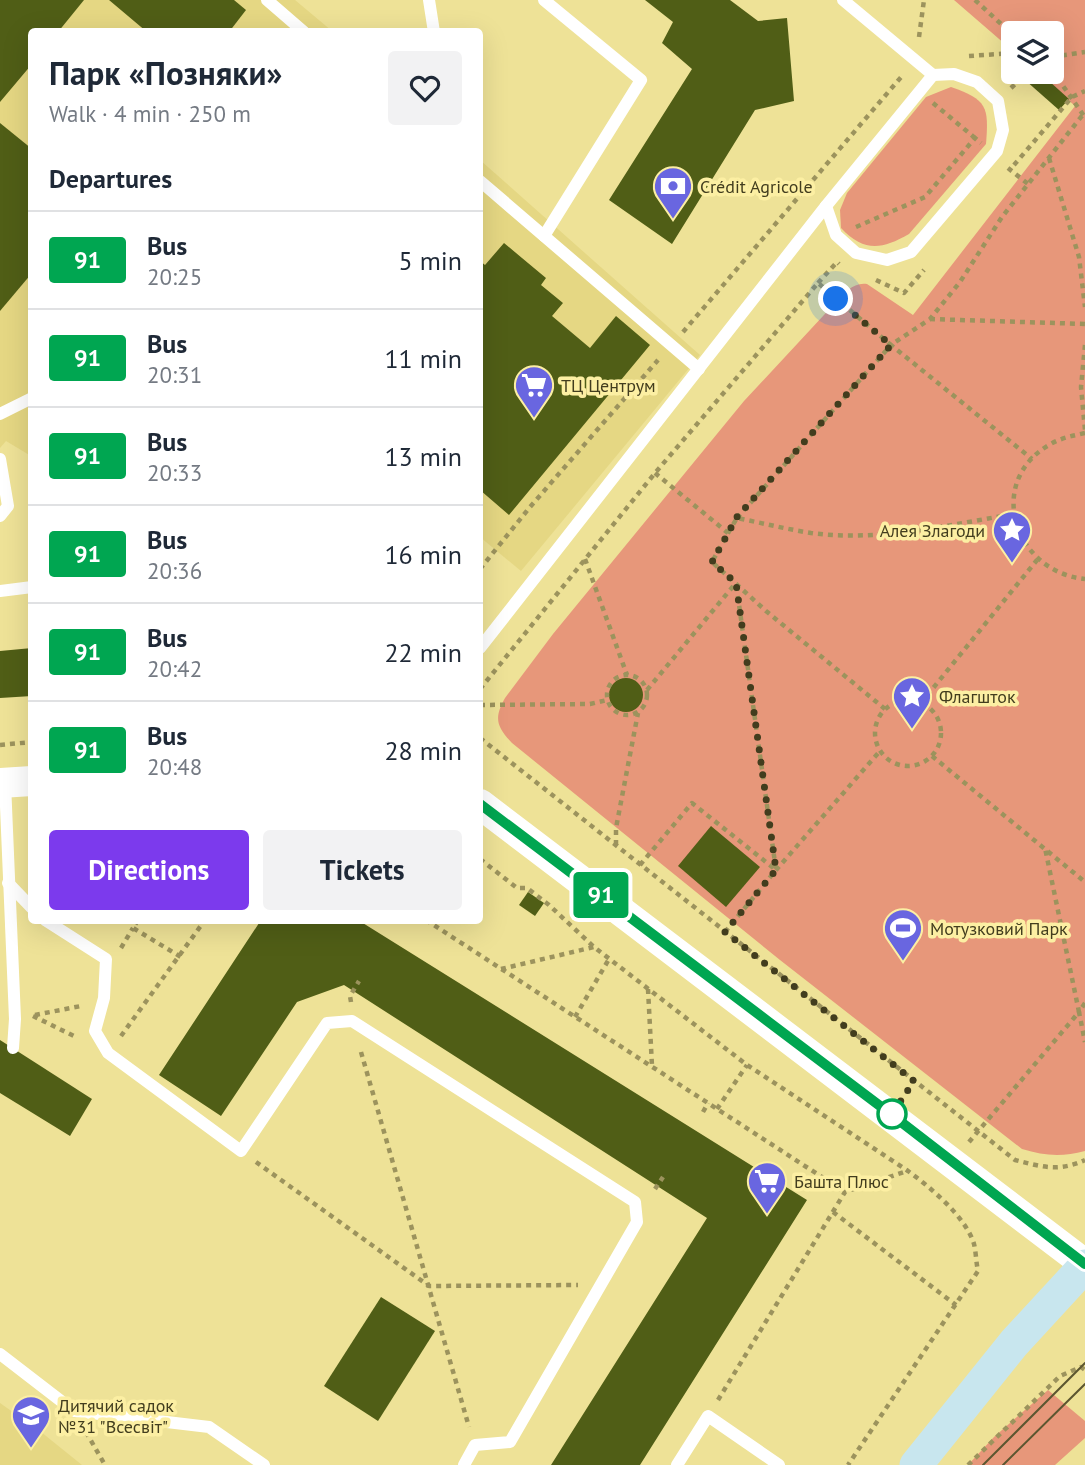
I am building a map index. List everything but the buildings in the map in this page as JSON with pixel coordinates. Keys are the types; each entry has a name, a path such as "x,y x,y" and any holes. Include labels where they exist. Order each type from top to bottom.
{"main road":[{"path":"916,1465 1005,1353 1085,1265"}],"street":[{"path":"483,806 902,1122 1085,1265"}],"lane":[{"path":"267,0 299,28"},
{"path":"544,0 641,80 544,236"},
{"path":"826,206 836,235 856,253 887,260 911,252 993,155 1003,130 998,101 976,82 954,74 933,75 842,0"},
{"path":"432,1 434,28"},
{"path":"483,644 826,206 933,75"},
{"path":"483,184 699,369"},
{"path":"0,414 28,400"},
{"path":"0,459 8,506 0,516"},
{"path":"0,591 28,588"},
{"path":"12,782 8,882 15,1018 13,1048"},
{"path":"8,882 28,904"},
{"path":"51,924 106,959 104,998 95,1031 108,1053 242,1151 327,1023 352,1021 635,1202 637,1222 510,1442 475,1445 464,1465"},
{"path":"0,1353 74,1411 209,1427 264,1465"},
{"path":"677,1465 708,1416 779,1465"}],"path":[{"path":"483,565 530,507 916,60 924,0"},
{"path":"975,0 1001,24"},
{"path":"1064,55 1085,52"},
{"path":"902,76 1028,184"},
{"path":"885,709 712,562 737,517 891,345 930,319 960,282 1002,217 1084,114 1062,84"},
{"path":"836,235 925,197 975,138"},
{"path":"1048,158 1079,257 1085,307"},
{"path":"483,685 655,473 818,283 1032,459"},
{"path":"930,319 1085,324"},
{"path":"1085,345 1081,387 1085,432 1047,445 1032,459 1021,475 1014,514 1018,531 1037,560 1070,578 1085,579"},
{"path":"655,473 728,533"},
{"path":"737,517 813,533 873,534 924,530 1014,514"},
{"path":"585,559 627,675"},
{"path":"921,703 1037,560"},
{"path":"616,846 615,828 638,713 646,703 647,690 736,583"},
{"path":"736,583 776,870"},
{"path":"638,713 626,716 614,711 607,700 607,688 615,678 627,675 639,679 647,690"},
{"path":"483,705 590,704 607,700"},
{"path":"902,701 921,703 930,709 940,727 938,747 932,756 914,766 895,764 880,751 875,734 876,725 885,709 902,701"},
{"path":"483,740 1015,1160 1067,1168 1085,1160"},
{"path":"0,745 28,742"},
{"path":"725,932 880,751"},
{"path":"932,756 1085,882"},
{"path":"640,865 692,803 776,870"},
{"path":"1045,848 1085,1042"},
{"path":"483,861 517,888 527,888 550,905 594,947 747,1065 908,1171 931,1189 959,1219 973,1242 978,1271 848,1465"},
{"path":"136,924 133,928 181,957"},
{"path":"33,1016 108,1053 181,957 202,924"},
{"path":"433,924 845,1192"},
{"path":"500,969 594,947"},
{"path":"575,1017 609,959"},
{"path":"359,981 350,996 352,1021 475,1445"},
{"path":"648,989 652,1067"},
{"path":"978,1131 1085,1003"},
{"path":"716,1109 747,1065"},
{"path":"703,1112 708,1103"},
{"path":"242,1151 429,1286 601,1284"},
{"path":"708,1416 845,1192 908,1171"},
{"path":"655,1189 663,1177"},
{"path":"833,1212 956,1305"},
{"path":"968,1465 1059,1376 1081,1367 1085,1370"},
{"path":"74,1411 105,1465"}],"shaded area":[{"path":"0,0 295,0 328,28 28,28 28,454 6,441 0,448"},
{"path":"954,0 1085,0 1085,1151 1061,1155 1022,1149 780,960 512,743 498,722 499,711 505,698 553,634 744,401 836,302 853,286 867,284 913,315 1075,106 1050,84 1064,84 1064,21 1001,21 1001,41"},
{"path":"951,87 972,96 983,106 987,121 986,144 909,234 890,243 873,246 865,245 849,236 841,228 840,210 847,193 926,97"},
{"path":"483,163 700,355 521,571 483,539"},
{"path":"1048,1390 1085,1421 1085,1438 1055,1465 968,1465 994,1437"},
{"name":"Дитячий садок №31 \"Всесвіт\"","path":"0,1403 41,1432 82,1465 0,1465"}],"tram line":[{"path":"983,1465 1085,1363"},
{"path":"1003,1465 1085,1384"}],"bus line":[{"name":"91","path":"483,806 1085,1264"}],"place":[{"name":"Crédit Agricole","path":"673,220"},
{"name":"ТЦ Центрум","path":"534,419"},
{"name":"Алея Злагоди","path":"1012,564"},
{"name":"Флагшток","path":"912,730"},
{"name":"Мотузковий Парк","path":"903,962"},
{"name":"Башта Плюс","path":"767,1215"},
{"name":"Дитячий садок №31 \"Всесвіт\"","path":"31,1449"}],"route":[{"path":"836,299 891,345 737,517 712,562 736,583 776,870 725,932 914,1081 892,1114"}]}
